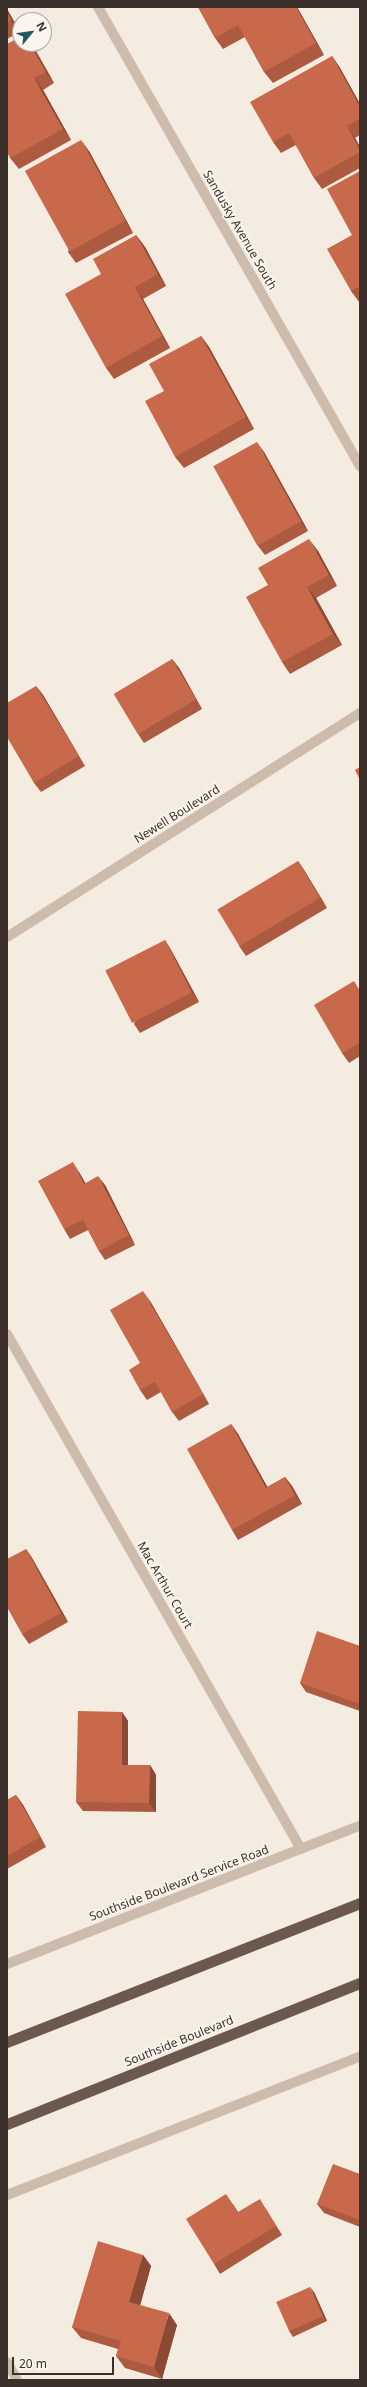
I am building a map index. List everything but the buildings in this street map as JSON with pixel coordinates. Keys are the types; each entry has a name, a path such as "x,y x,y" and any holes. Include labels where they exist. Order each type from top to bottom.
{"highway":[{"path":"7,2042 360,1904"},
{"name":"Southside Boulevard","path":"7,2124 360,1983"}],"street":[{"name":"Sandusky Avenue South","path":"98,7 360,466"},
{"name":"Newell Boulevard","path":"7,936 360,713"},
{"name":"Mac Arthur Court","path":"7,1334 301,1849"},
{"name":"Southside Boulevard Service Road","path":"7,1964 360,1826"},
{"path":"7,2195 360,2057"},
{"path":"7,2362 17,2380"}]}
